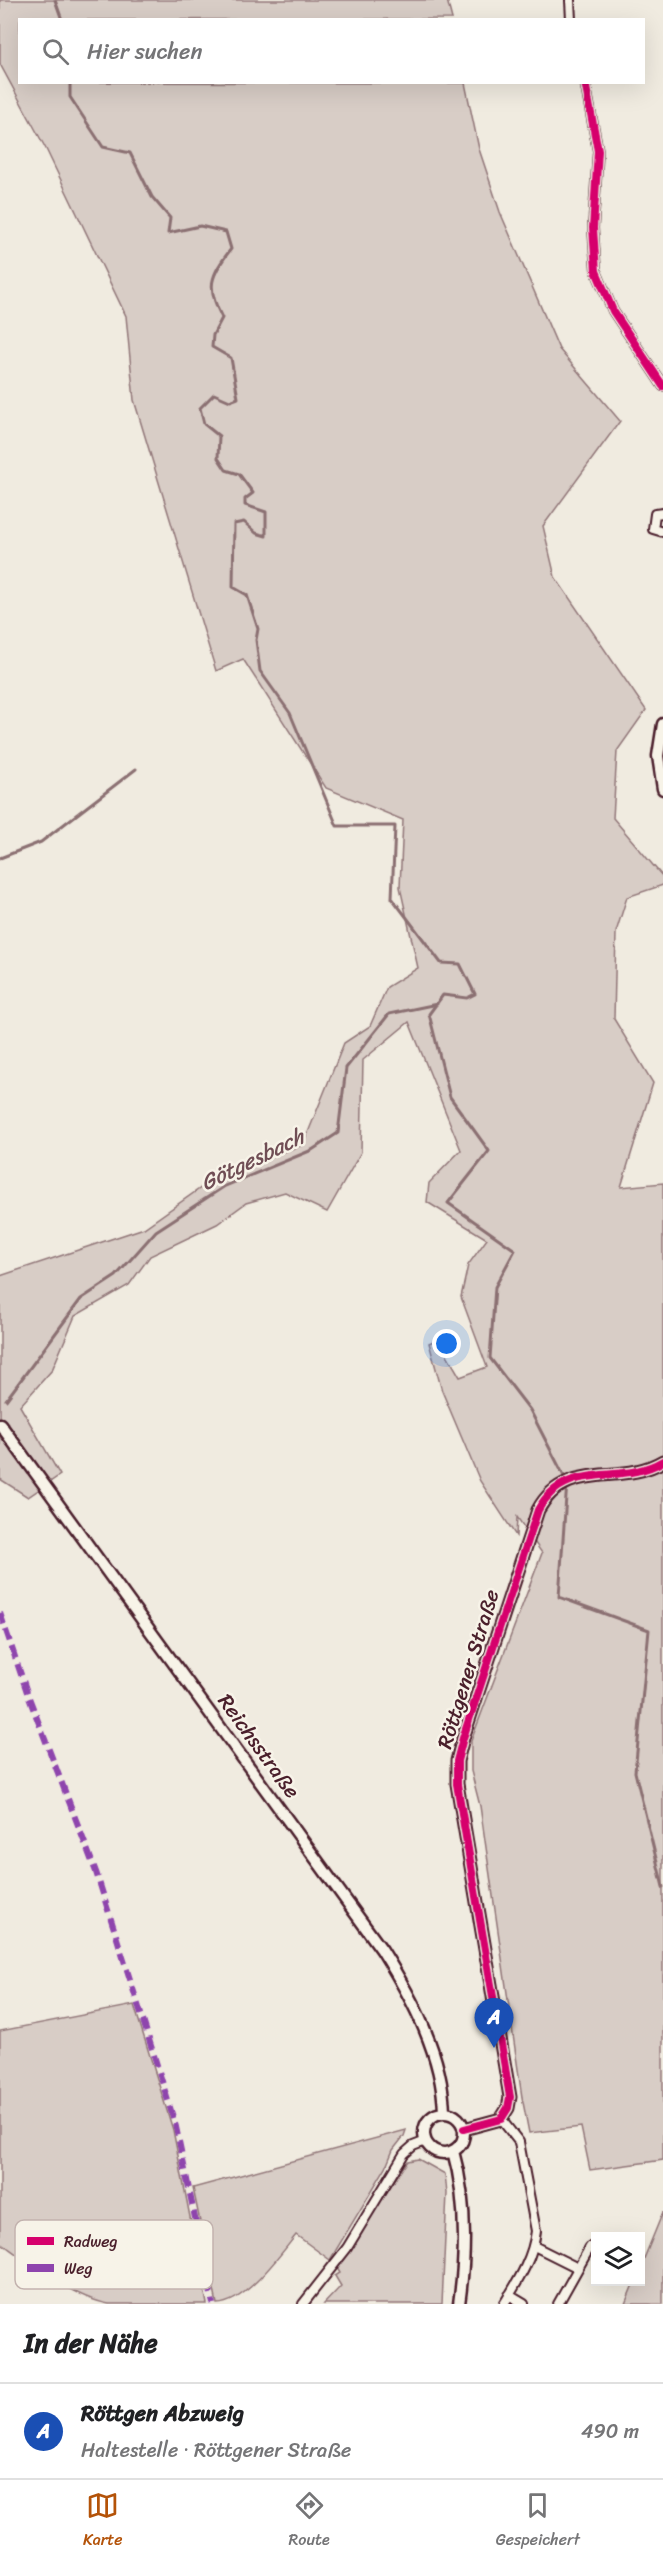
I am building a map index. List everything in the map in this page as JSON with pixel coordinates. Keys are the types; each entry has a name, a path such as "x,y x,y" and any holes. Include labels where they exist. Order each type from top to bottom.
{"main road":[{"path":"663,724 658,756 663,789"},
{"name":"Reichsstraße","path":"0,1424 381,1950 411,2001 424,2030 443,2090 444,2113"},
{"name":"Röttgener Straße","path":"501,2119 508,2108 510,2097 457,1784 457,1761 538,1510 545,1496 560,1484 572,1479 635,1472 663,1461"},
{"path":"444,2113 455,2116 464,2128 460,2145 453,2151 437,2152 426,2141 426,2125 432,2117 444,2113"},
{"path":"464,2128 487,2125 501,2119"},
{"path":"453,2151 460,2179 463,2216 459,2304"}],"street":[{"path":"570,0 571,18"},
{"path":"585,84 598,150 592,237 596,271 613,311 663,386"},
{"path":"663,513 655,514 652,524 653,529 663,532"},
{"path":"501,2119 519,2142 534,2212 534,2246 504,2304"},
{"path":"303,2304 347,2248 404,2154 413,2146 426,2141"},
{"path":"534,2246 578,2268"},
{"path":"558,2304 590,2247"},
{"path":"509,2295 524,2304"}],"shaded area":[{"path":"0,0 447,0 452,18 18,18 18,84 465,84 479,149 500,212 559,349 620,421 543,526 555,577 646,710 617,751 613,818 663,877 663,885 627,897 616,932 614,1019 653,1083 621,1187 663,1183 663,2160 590,2170 581,2127 529,2133 480,1806 471,1771 471,1741 542,1553 517,1517 516,1536 480,1481 442,1391 429,1343 438,1339 460,1377 487,1367 461,1297 468,1265 487,1239 427,1202 429,1183 461,1150 409,1022 363,1060 361,1152 327,1212 285,1192 246,1203 217,1224 150,1256 129,1285 75,1316 52,1370 20,1406 60,1475 28,1497 0,1479 0,1276 144,1228 222,1173 303,1145 344,1043 370,1026 387,987 418,968 400,887 403,820 326,788 243,659 216,671 134,400 126,316 46,149 0,64"},
{"path":"134,2005 173,2130 191,2220 15,2220 15,2253 0,2242 0,2031"},
{"path":"406,2130 330,2260 296,2235 261,2277 239,2296 228,2302 217,2304 213,2285 213,2220 200,2220 193,2188"},
{"path":"418,2159 445,2174 447,2193 442,2304 324,2304 341,2286 335,2276 340,2273 337,2268 402,2169 408,2161"},
{"path":"663,2212 663,2304 625,2304 632,2286 645,2286 645,2256"},
{"path":"70,2289 204,2289 207,2304 109,2304"}],"waterway":[{"path":"55,0 61,18"},
{"path":"70,84 70,97 103,147 130,153 152,197 170,218 168,233 200,226 226,232 231,249 218,267 213,282 212,290 222,318 213,335 212,347 231,358 238,398 230,401 214,394 200,408 204,424 219,436 218,458 226,470 239,474 253,493 245,499 245,505 266,512 266,536 256,533 244,522 234,524 233,587 247,595 258,629 256,640 260,671 290,713 337,826 395,826 392,898 441,963 460,964 475,994 467,998 443,995 429,1014 450,1097 489,1151 448,1203 515,1250 495,1287 490,1358 530,1410 567,1482 559,1597 649,1630 635,1772 663,1887"},
{"path":"0,858 41,842 136,769"},
{"name":"Götgesbach","path":"6,1400 81,1299 116,1276 156,1231 225,1186 312,1150 338,1133 346,1068 389,1014 437,1004"}],"marked path":[{"path":"0,1613 28,1695 96,1872 176,2127 195,2220"},
{"path":"210,2289 213,2304"}],"cycle path":[{"path":"585,84 598,151 593,228 596,271 613,311 663,386"},
{"path":"464,2129 501,2119 508,2108 510,2097 457,1784 457,1761 463,1738 538,1510 550,1494 563,1484 579,1478 629,1472 663,1461"}],"place":[{"name":"Röttgen Abzweig","path":"494,2048"}]}
